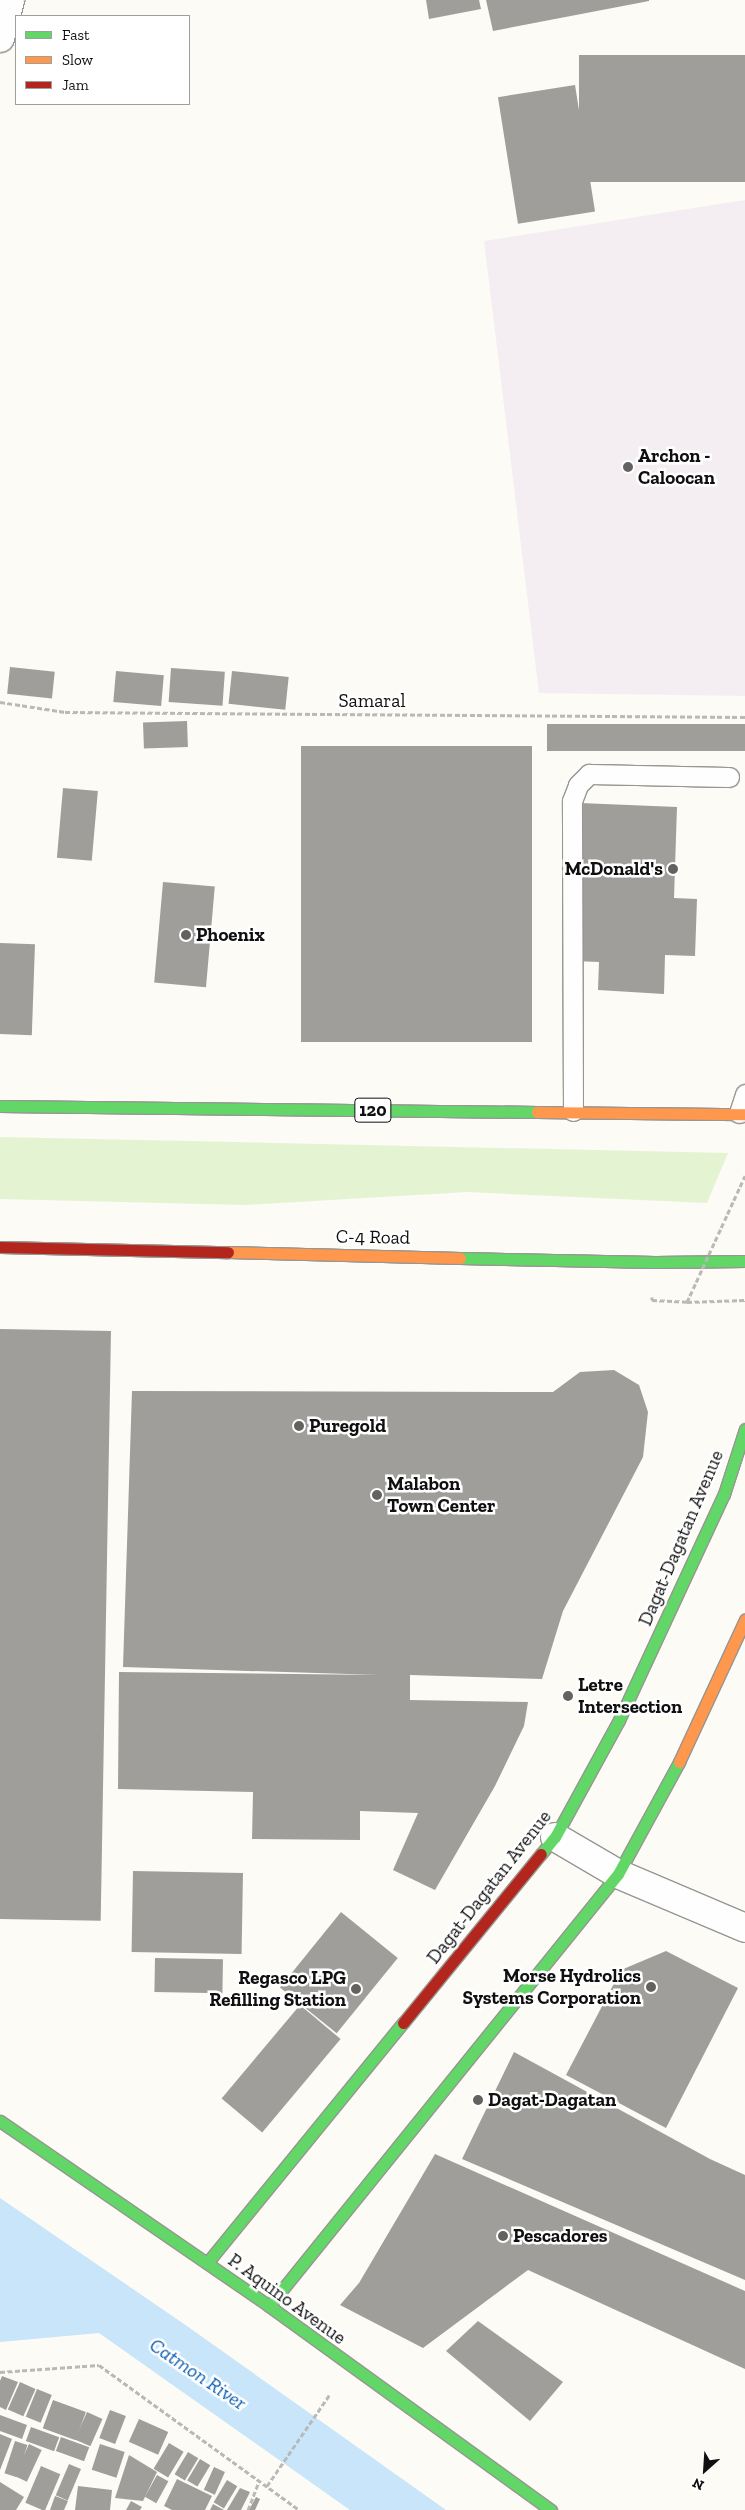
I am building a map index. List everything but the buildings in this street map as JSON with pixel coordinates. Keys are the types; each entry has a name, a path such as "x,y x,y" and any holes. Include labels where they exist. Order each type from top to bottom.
{"main road":[{"name":"120","path":"0,1106 742,1114"},
{"name":"C-4 Road","path":"0,1247 655,1262 745,1261"},
{"name":"Dagat-Dagatan Avenue","path":"207,2263 555,1837 623,1711 724,1494 745,1429"},
{"path":"269,2306 618,1874 683,1754 745,1620"},
{"name":"P. Aquino Avenue","path":"0,2120 269,2306 551,2510"}],"street":[{"path":"0,38 10,0"},
{"path":"555,1837 618,1874 745,1928"}],"lane":[{"path":"573,1111 572,801 578,785 589,774 729,778"},
{"path":"742,1114 745,1094"}],"path":[{"name":"Samaral","path":"0,702 65,712 745,717"},
{"path":"688,1302 745,1176"},
{"path":"652,1300 688,1302 745,1300"},
{"path":"0,2372 99,2365 299,2510"},
{"path":"267,2486 332,2392"},
{"path":"248,2510 259,2481"}],"shaded area":[{"name":"Archon - Caloocan","path":"745,200 745,696 539,693 484,241"}],"green space":[{"path":"0,1137 728,1153 707,1203 467,1192 244,1205 0,1199"}],"water":[{"name":"Catmon River","path":"0,2198 184,2324 446,2510 350,2510 99,2333 0,2342"}],"traffic: fast":[{"path":"0,1106 537,1112"},
{"path":"460,1258 655,1262 745,1261"},
{"path":"541,1854 555,1837 619,1720 724,1494 745,1429"},
{"path":"269,2306 618,1874 679,1762"},
{"path":"207,2263 403,2023"},
{"path":"0,2121 269,2306 551,2510"}],"traffic: slow":[{"path":"537,1112 745,1114"},
{"path":"228,1252 460,1258"},
{"path":"679,1762 745,1620"}],"traffic: jam":[{"path":"0,1247 228,1252"},
{"path":"403,2023 541,1854"}],"place":[{"name":"Archon - Caloocan","path":"628,467"},
{"name":"McDonald's","path":"673,869"},
{"name":"Phoenix","path":"186,935"},
{"name":"Puregold","path":"299,1426"},
{"name":"Malabon Town Center","path":"377,1495"},
{"name":"Letre Intersection","path":"568,1696"},
{"name":"Morse Hydrolics Systems Corporation","path":"651,1987"},
{"name":"Regasco LPG Refilling Station","path":"356,1989"},
{"name":"Dagat-Dagatan","path":"478,2100"},
{"name":"Pescadores","path":"503,2236"}]}
